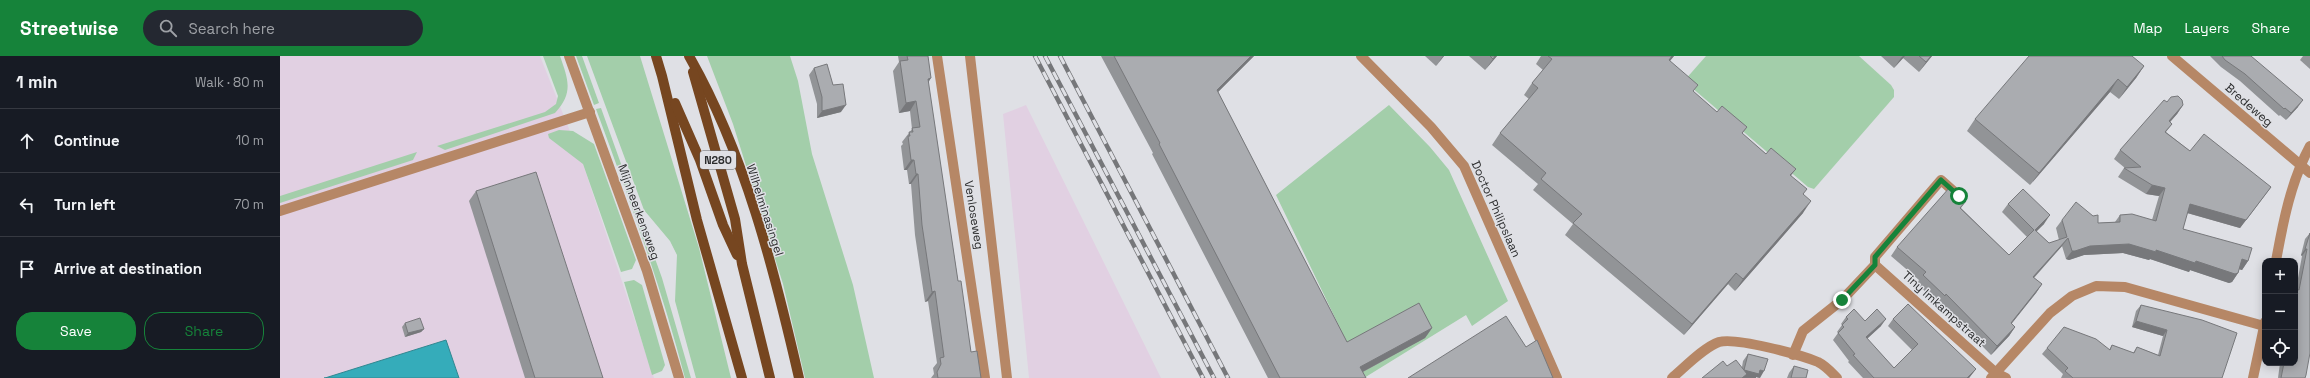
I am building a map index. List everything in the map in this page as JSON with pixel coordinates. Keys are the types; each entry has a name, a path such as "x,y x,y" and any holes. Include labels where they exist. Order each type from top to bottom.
{"main road":[{"name":"Wilhelminasingel","path":"656,56 698,220 742,378"},
{"name":"Wilhelminasingel","path":"689,56 735,219 742,264 770,378"},
{"name":"Wilhelminasingel","path":"689,56 709,92 750,198 782,310 799,378"},
{"name":"Wilhelminasingel","path":"662,76 700,160 723,225 742,264"}],"street":[{"name":"Mijnheerkensweg","path":"569,56 647,271 679,378"},
{"name":"Venloseweg","path":"938,56 985,378"},
{"name":"Venloseweg","path":"970,56 1007,378"},
{"name":"Doctor Philipslaan","path":"1361,56 1431,127 1464,166 1557,378"},
{"name":"Bredeweg","path":"2172,56 2310,173"},
{"path":"280,211 590,112"},
{"path":"2277,258 2283,224 2300,165 2310,146"},
{"path":"1793,355 1803,331 1842,300 1875,265 1875,257 1941,180 1959,196"},
{"name":"Tiny Imkampstraat","path":"1875,265 1994,376 2006,378"},
{"path":"1994,376 2050,313 2072,296 2096,286 2125,287 2262,323"},
{"path":"2253,378 2264,330"},
{"path":"1672,378 1700,354 1719,342 1761,346 1818,362 1830,370 1837,378"}],"shaded area":[{"path":"280,56 540,56 583,164 654,378 459,378 446,340 324,378 280,378"},
{"path":"1026,105 1161,378 1029,378 1003,114"}],"green space":[{"path":"543,56 560,56 567,79 568,86 565,99 555,113 445,150 437,146 545,112 556,104 558,96"},
{"path":"576,56 582,56 599,103 594,105"},
{"path":"587,56 640,56 699,248 731,378 696,378 675,301 677,255 670,241 644,210"},
{"path":"707,56 790,56 798,81 812,154 853,285 874,378 805,378 783,284 733,124"},
{"path":"1706,56 1859,56 1891,85 1894,90 1894,97 1814,189 1808,187 1684,81"},
{"path":"1389,105 1430,147 1449,170 1508,301 1472,326 1466,315 1364,378 1276,195"},
{"path":"601,108 662,278 691,378 685,378 655,276 596,109"},
{"path":"559,130 573,131 594,144 636,260 632,269 621,272 583,164 549,138 548,134"},
{"path":"417,152 413,160 280,203 280,196"},
{"path":"634,280 642,285 665,365 662,371 652,375 624,282"}],"water":[{"path":"446,340 459,378 325,378"}],"building":[{"path":"907,56 928,56 931,78 928,79 958,281 961,281 971,352 977,351 981,378 938,378 937,372 941,364 940,358 944,357 935,291 932,292 922,225 918,174 916,174 914,160 911,160 908,136 910,136 909,132 913,132 912,128 920,127 916,101 906,103 900,61 908,60"},
{"path":"1114,56 1251,56 1217,90 1347,342 1419,303 1432,328 1360,367 1366,378 1280,378"},
{"path":"1548,56 1672,56 1669,60 1698,85 1693,91 1717,112 1722,106 1747,127 1742,133 1766,154 1771,148 1796,169 1790,175 1807,189 1803,194 1811,201 1743,279 1736,273 1692,324 1573,223 1582,214 1541,179 1546,173 1500,133 1538,88 1532,83 1552,59"},
{"path":"1919,56 1931,56 1926,62"},
{"path":"2029,56 2132,56 2144,66 2127,87 2118,79 2039,173 1975,119"},
{"path":"2222,56 2251,56 2303,100 2291,113 2285,108 2284,109 2245,74 2225,60"},
{"path":"827,64 833,85 843,84 846,105 822,111 822,97 814,68"},
{"path":"2178,96 2182,100 2183,105 2169,121 2172,124 2165,132 2190,151 2204,134 2271,187 2246,220 2190,204 2183,229 2252,248 2248,261 2242,259 2238,273 2235,274 2196,261 2195,263 2156,250 2156,252 2129,244 2090,246 2072,251 2068,238 2033,277 2042,284 2011,323 2015,327 1997,346 1946,294 1945,296 1923,275 1926,272 1897,247 1950,187 1966,201 1960,208 2009,255 2034,230 2008,204 2023,189 2050,215 2035,230 2049,243 2067,237 2062,220 2076,202 2093,216 2098,215 2098,223 2120,222 2120,215 2132,214 2156,221 2165,188 2152,185 2124,168 2141,167 2120,150 2164,100 2167,102 2171,97"},
{"path":"536,172 603,378 535,378 476,191"},
{"path":"2310,233 2310,353 2306,375 2305,378 2281,378 2283,366 2298,366 2298,290 2307,249 2305,249"},
{"path":"1908,304 1976,369 1967,378 1874,378 1853,355 1855,354 1838,333 1844,327 1842,325 1848,319 1846,317 1854,309 1865,321 1877,309 1886,319 1866,337 1894,368 1918,344 1893,319"},
{"path":"2141,305 2202,320 2237,333 2222,378 2073,378 2065,371 2068,368 2047,348 2064,327 2096,339 2110,350 2112,345 2134,353 2137,347 2160,356 2167,330 2136,321"},
{"path":"1506,316 1526,347 1537,340 1553,378 1408,378"},
{"path":"420,318 424,329 408,333 405,323"},
{"path":"1748,354 1768,359 1764,371 1760,370 1759,374 1744,370"},
{"path":"1736,360 1747,374 1742,378 1702,378 1723,361 1727,366"},
{"path":"1794,366 1808,370 1806,378 1791,378"}],"railway":[{"path":"1035,56 1203,378"},
{"path":"1045,56 1214,378"},
{"path":"1060,56 1228,378"}],"route":[{"path":"1842,300 1875,265 1875,257 1941,180 1959,196"}]}
